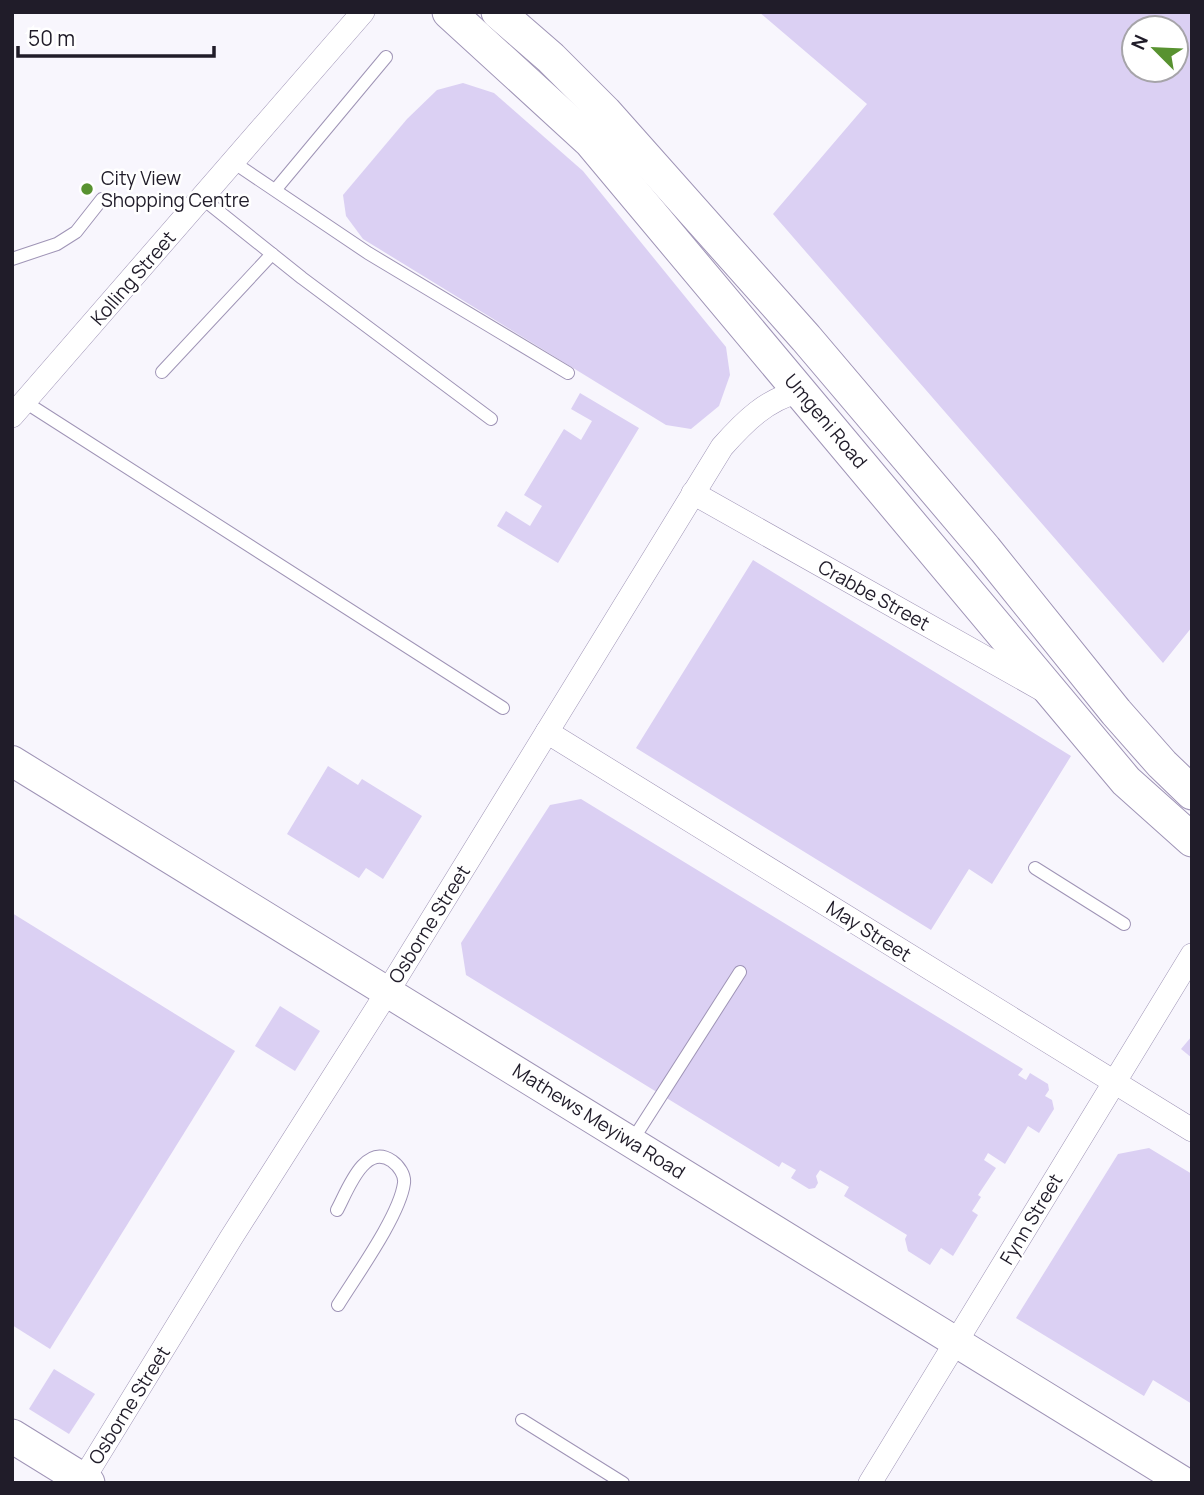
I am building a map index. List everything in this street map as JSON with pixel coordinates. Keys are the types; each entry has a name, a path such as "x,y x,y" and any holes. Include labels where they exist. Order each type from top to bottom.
{"main road":[{"name":"Umgeni Road","path":"449,12 590,141 1126,781 1192,840"},
{"name":"Umgeni Road","path":"498,12 551,58 604,112 779,309 994,559 1116,712 1161,764 1192,793"},
{"path":"12,1436 84,1482"}],"street":[{"name":"Kolling Street","path":"19,409 363,12"},
{"name":"Osborne Street","path":"84,1482 231,1238 388,990 722,447 741,425 763,407 781,396 800,391"},
{"name":"Crabbe Street","path":"693,493 1056,697"},
{"name":"May Street","path":"547,732 1192,1130"},
{"name":"Mathews Meyiwa Road","path":"12,761 1185,1483"},
{"name":"Fynn Street","path":"870,1483 1192,955"}],"lane":[{"path":"276,189 387,57"},
{"path":"233,162 368,253 568,373"},
{"path":"202,198 491,419"},
{"path":"12,259 57,244 76,232 102,199"},
{"path":"162,372 272,254"},
{"path":"19,409 503,708"},
{"path":"1035,868 1124,924"},
{"path":"632,1141 740,972"},
{"path":"337,1210 362,1166 371,1157 382,1156 399,1167 405,1180 400,1198 338,1305"},
{"path":"522,1420 623,1483"}],"building":[{"path":"759,12 1192,12 1192,627 1163,663 773,214 867,104"},
{"path":"463,83 494,93 583,171 726,347 730,375 719,406 691,429 666,425 363,239 346,216 343,195 407,119 437,90"},
{"path":"580,393 639,428 558,563 497,526 506,511 530,526 542,506 524,495 564,429 581,440 592,421 571,409"},
{"path":"753,560 1071,756 992,884 969,869 931,930 636,748"},
{"path":"328,766 358,785 362,779 422,816 383,879 366,868 359,878 287,834"},
{"path":"581,799 1023,1069 1018,1075 1026,1080 1030,1073 1048,1084 1049,1090 1045,1096 1052,1100 1054,1109 1039,1133 1028,1126 1005,1164 988,1153 984,1160 996,1168 978,1195 981,1197 972,1211 978,1215 953,1256 941,1248 930,1265 908,1251 905,1239 907,1235 844,1196 849,1187 820,1170 816,1176 818,1183 815,1188 809,1189 791,1178 796,1170 782,1162 779,1167 466,975 461,943 550,805"},
{"path":"12,913 235,1051 50,1349 12,1325"},
{"path":"280,1006 320,1031 295,1071 255,1046"},
{"path":"1192,1036 1192,1058 1181,1049"},
{"path":"1149,1148 1192,1174 1192,1404 1153,1380 1144,1396 1016,1318 1118,1154"},
{"path":"54,1369 95,1394 69,1434 29,1409"}],"place":[{"name":"City View Shopping Centre","path":"87,189"}]}
